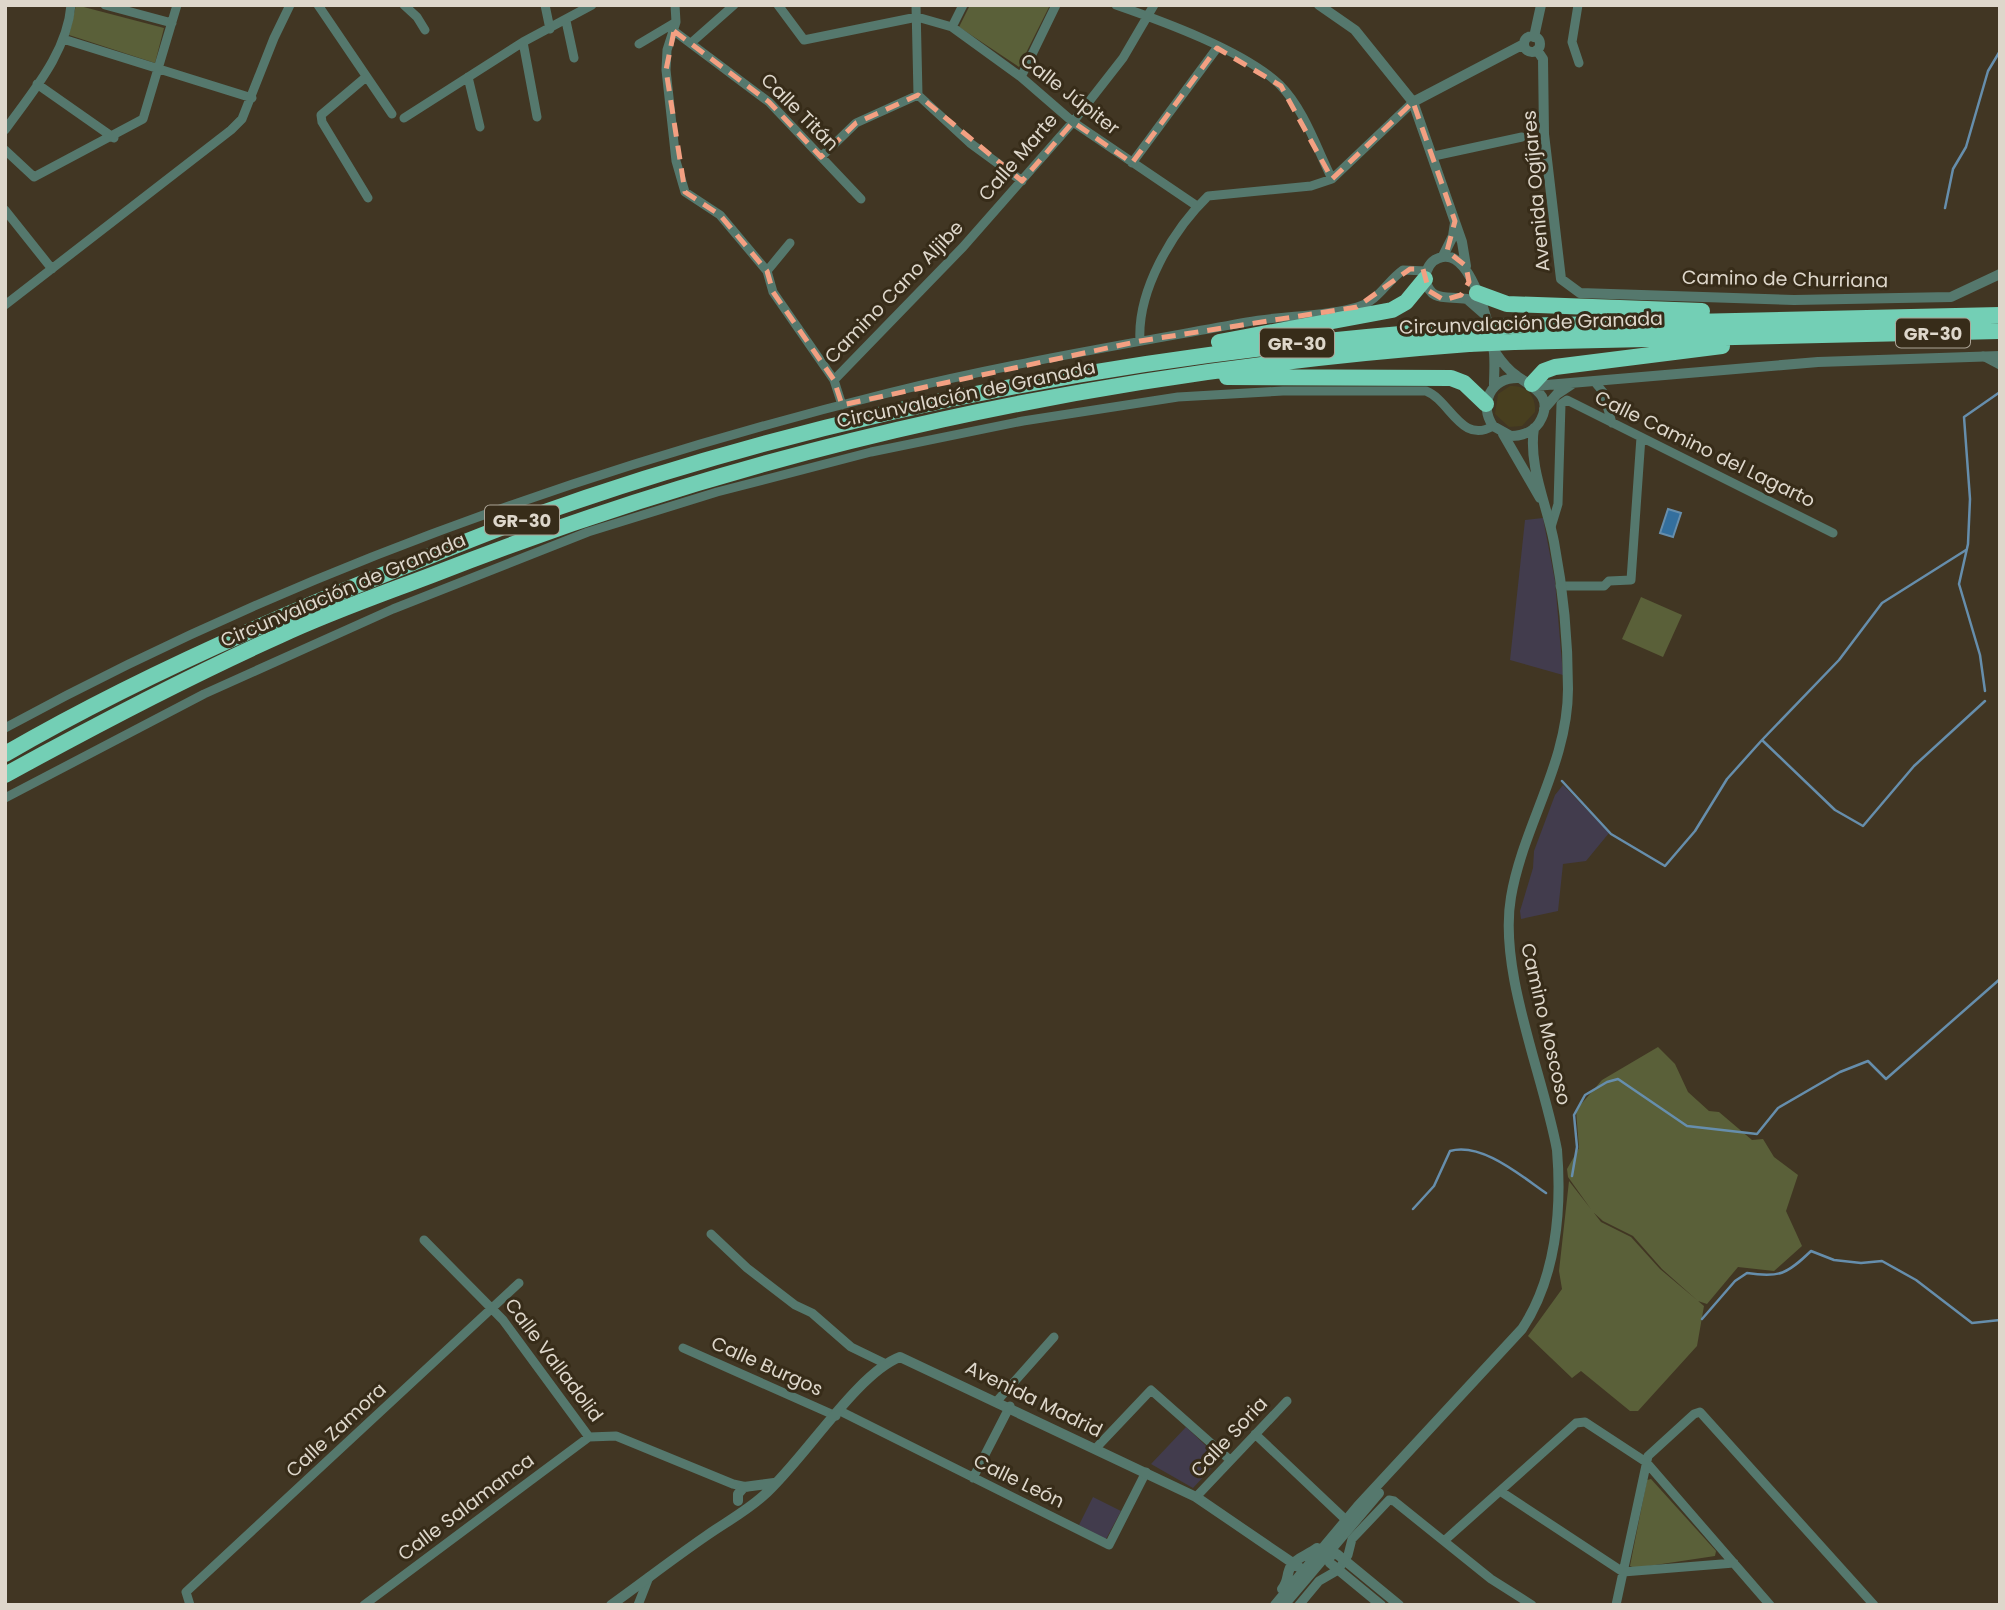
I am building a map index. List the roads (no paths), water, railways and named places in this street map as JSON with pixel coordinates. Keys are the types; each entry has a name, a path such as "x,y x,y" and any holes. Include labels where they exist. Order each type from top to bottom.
{"highway":[{"path":"1129,366 1155,354 1392,310 1406,302 1426,275"},
{"path":"1477,293 1507,304 1758,312 1780,319"},
{"name":"Circunvalación de Granada","path":"5,775 284,633 583,518 715,477 878,432 1086,389 1468,336 1509,326 2000,315"},
{"name":"Circunvalación de Granada","path":"5,754 45,731 228,640 524,519 634,482 849,422 947,400 1129,366 1283,344 1468,336 1514,342 2000,331"},
{"path":"1529,383 1544,371 1555,367 1751,343 1774,336"},
{"path":"1180,374 1208,378 1312,375 1451,378 1464,383 1486,404"}],"street":[{"path":"5,130 37,84 63,39 71,5"},
{"path":"105,5 172,23"},
{"path":"5,150 34,177 114,138 143,120 177,5"},
{"path":"5,305 231,131 242,119 252,98 274,38 290,5"},
{"path":"318,5 392,114"},
{"path":"404,5 417,17 425,30"},
{"path":"545,5 550,29"},
{"path":"404,118 425,108 523,42 592,5"},
{"path":"675,5 675,27 667,50 666,70 676,161 685,192 720,215 767,271 773,292 834,380 842,405"},
{"path":"691,43 734,5"},
{"path":"778,5 804,40 917,17"},
{"path":"916,5 918,96 970,143 1021,181"},
{"path":"952,27 963,5"},
{"path":"1021,77 1056,5"},
{"path":"1116,5 1217,47 1262,71 1281,86 1292,101 1332,179"},
{"name":"Calle Marte","path":"980,228 1073,122 1123,58 1154,5"},
{"path":"1319,5 1355,30 1413,102 1466,253 1466,289 1457,297"},
{"path":"1534,37 1541,5"},
{"path":"1578,5 1572,42 1579,63"},
{"name":"Calle Júpiter","path":"917,17 952,27 1021,77 1073,122 1198,206"},
{"path":"566,21 574,58"},
{"path":"639,44 675,27"},
{"name":"Calle Titán","path":"675,27 691,43 769,102 861,199"},
{"path":"1524,44 1528,51 1537,50 1539,42 1534,37"},
{"path":"1140,341 1140,316 1152,276 1198,206 1208,196 1311,186 1332,179 1413,102 1524,44 1527,38 1534,37"},
{"path":"63,39 252,98"},
{"path":"523,42 537,117"},
{"path":"1132,163 1217,47"},
{"name":"Avenida Ogíjares","path":"1537,50 1543,59 1544,134 1561,279 1567,286"},
{"path":"366,77 321,115 322,122 368,198"},
{"path":"468,77 480,127"},
{"path":"37,84 114,138"},
{"path":"821,157 856,123 918,96"},
{"path":"1434,156 1522,137"},
{"path":"5,210 52,269"},
{"path":"1455,221 1453,236 1443,256 1431,263 1426,275 1429,290 1437,297 1457,297 1473,303 1483,313"},
{"name":"Camino Cano Aljibe","path":"834,380 980,228"},
{"path":"767,271 790,243"},
{"path":"1443,256 1457,258 1467,272 1483,313 1494,351 1494,386 1486,404 1493,426 1503,433 1518,436 1534,428 1556,394 1574,383"},
{"path":"5,728 168,646 401,546 586,480 842,405 1140,341 1274,317 1357,307 1374,299 1403,270 1426,275"},
{"name":"Camino de Churriana","path":"1567,286 1580,293 1794,300 1951,297 2000,274"},
{"path":"1494,351 1529,383 1544,409"},
{"path":"1983,356 2000,365"},
{"path":"1494,386 1506,379 1529,383 1574,383 1818,362 2000,356"},
{"path":"1612,423 1610,389 1618,378"},
{"path":"1594,381 1609,407"},
{"path":"5,798 204,694 393,609 588,532 717,492 871,452 1023,421 1178,397 1283,391 1426,391 1435,394 1463,426 1477,430 1493,426"},
{"name":"Calle Camino del Lagarto","path":"1551,527 1558,504 1561,404 1567,400 1750,488 1833,533"},
{"name":"Camino Moscoso","path":"1327,1553 1401,1463 1522,1329 1541,1295 1551,1262 1559,1172 1557,1150 1511,962 1507,929 1514,881 1564,730 1568,689 1560,586 1551,527 1532,448 1534,428"},
{"name":"Camino Moscoso","path":"1503,433 1546,509"},
{"path":"1560,586 1604,586 1609,581 1631,580 1641,437"},
{"path":"611,1605 723,1524 741,1516 776,1483 884,1363 851,1347 812,1313 795,1306 747,1268 711,1234"},
{"name":"Calle Valladolid","path":"424,1240 493,1308 589,1437 616,1436 717,1478 748,1487"},
{"name":"Calle Zamora","path":"190,1605 186,1592 519,1283"},
{"path":"998,1401 1054,1337"},
{"name":"Calle Burgos","path":"683,1348 838,1414"},
{"name":"Avenida Madrid","path":"884,1363 900,1357 914,1361 1146,1472 1196,1497 1303,1570"},
{"path":"1096,1448 1151,1390 1230,1460"},
{"name":"Calle Soria","path":"1196,1497 1287,1401"},
{"path":"973,1478 1010,1406"},
{"name":"Calle León","path":"838,1414 1109,1545 1146,1472"},
{"path":"1616,1605 1648,1457 1694,1414 1705,1415 1874,1605"},
{"path":"1444,1541 1580,1422 1646,1462 1770,1605"},
{"path":"1255,1434 1346,1520"},
{"name":"Calle Salamanca","path":"365,1605 589,1437"},
{"name":"Camino Moscoso","path":"1284,1605 1346,1520 1401,1463"},
{"name":"Calle Valladolid","path":"717,1478 738,1500"},
{"path":"723,1524 738,1500 739,1491 776,1483"},
{"path":"748,1487 756,1494 753,1504"},
{"path":"1500,1491 1623,1573 1734,1563"},
{"path":"738,1500 743,1506 753,1504"},
{"path":"1299,1605 1319,1581 1342,1565 1352,1539 1389,1500 1394,1501 1491,1580 1531,1605"},
{"path":"1317,1560 1327,1553 1330,1545 1355,1516 1358,1506"},
{"path":"1274,1605 1287,1584 1289,1570 1294,1563 1315,1550 1339,1522 1346,1520"},
{"path":"1712,1563 1719,1557 1721,1548"},
{"path":"1327,1553 1331,1563 1342,1565 1399,1605"},
{"name":"Camino Moscoso","path":"1274,1605 1303,1570 1317,1560"},
{"path":"1342,1565 1381,1605"},
{"path":"1284,1605 1301,1579 1303,1570"},
{"path":"638,1605 649,1577"}],"water":[{"path":"1668,509 1681,513 1673,537 1660,533"}],"waterway":[{"path":"1945,208 1953,169 1966,147 1988,71 2000,51"},
{"path":"1985,691 1980,655 1959,584 1968,544 1970,499 1964,417 2000,392"},
{"path":"1762,740 1839,660 1882,603 1966,550"},
{"path":"1562,781 1611,834 1665,866 1695,831 1727,779 1762,740 1835,810 1863,826 1914,766 1985,701"},
{"path":"1572,1176 1577,1147 1574,1115 1585,1095 1607,1082 1618,1079 1687,1126 1757,1134 1778,1108 1840,1072 1868,1061 1886,1079 2000,979"},
{"path":"1413,1209 1434,1186 1450,1151 1475,1151 1488,1156 1546,1193"},
{"path":"1702,1319 1735,1281 1747,1273 1782,1273 1811,1251 1834,1260 1861,1263 1882,1261 1916,1280 1972,1323 2000,1320"}]}
